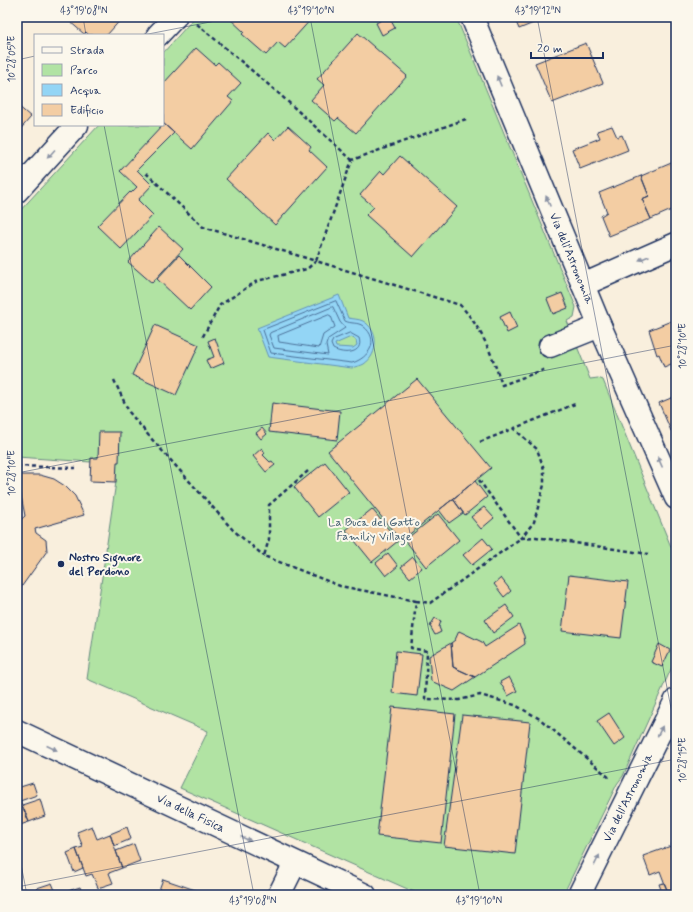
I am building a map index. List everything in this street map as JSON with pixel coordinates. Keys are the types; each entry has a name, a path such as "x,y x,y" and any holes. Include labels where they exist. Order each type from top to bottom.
{"street":[{"name":"Via dell'Astronomia","path":"472,17 600,326 676,498"},
{"path":"160,34 185,20"},
{"path":"17,191 76,126"},
{"path":"583,285 676,244"},
{"path":"550,346 600,326"},
{"name":"Via dell'Astronomia","path":"579,895 676,700"},
{"name":"Via della Fisica","path":"17,731 364,895"},
{"path":"279,895 295,863"}],"path":[{"path":"185,20 276,91 352,160"},
{"path":"352,160 466,119"},
{"path":"202,338 220,305 257,282 307,269 316,261 352,160"},
{"path":"146,173 203,227 460,305 471,316 491,350 502,385 551,367"},
{"path":"114,380 129,412 149,436 233,530 264,556 340,586 430,603 521,538 534,522 544,485 544,469 537,448 513,428"},
{"path":"480,442 575,404"},
{"path":"17,466 76,468"},
{"path":"264,556 269,539 268,505 308,471"},
{"path":"479,480 521,538"},
{"path":"521,538 536,537 648,554"},
{"path":"416,601 411,648 428,651 425,699 459,700 480,695 515,705 540,719 630,793"}],"green space":[{"name":"La Buca del Gatto Familiy Village","path":"195,17 372,17 376,20 384,17 456,17 576,307 574,317 567,321 590,379 598,378 603,380 676,559 676,658 623,776 617,784 563,895 421,895 180,788 208,731 87,679 116,482 91,462 17,457 17,214 98,126 164,126 164,52"}],"water":[{"path":"339,295 348,318 358,319 368,325 372,330 375,342 369,360 364,364 352,368 268,357 257,328","holes":["351,337 356,340 357,345 353,348 336,347 335,344"]}],"building":[{"path":"69,17 123,17 108,34 88,34 86,32 84,34 68,20"},
{"path":"228,17 313,17 285,48 278,42 266,55 242,34 244,32"},
{"path":"389,17 395,28 382,35 376,23"},
{"path":"514,17 548,17 519,29"},
{"path":"358,33 407,76 356,133 338,118 335,121 311,100 324,85 317,79"},
{"path":"586,43 603,83 552,103 535,63"},
{"path":"196,48 215,65 218,62 241,83 228,97 233,101 192,149 164,124 164,83"},
{"path":"17,105 31,117 17,133"},
{"path":"164,124 174,133 137,170 152,185 138,200 153,215 121,249 97,226 130,192 131,193 137,187 120,171 162,126 164,126"},
{"path":"288,126 311,147 309,150 327,167 275,225 226,179 268,133 275,140"},
{"path":"612,126 617,137 622,135 628,150 580,169 572,149 600,138 597,131"},
{"path":"400,156 457,207 413,257 366,215 374,207 360,195 381,171 384,174"},
{"path":"676,161 676,208 651,219 642,199 649,196 641,176"},
{"path":"641,176 649,196 642,199 651,219 609,236 601,216 607,212 599,193"},
{"path":"159,227 183,249 152,283 128,262"},
{"path":"179,255 211,287 190,310 157,279"},
{"path":"562,293 568,308 553,314 547,299"},
{"path":"510,312 517,328 507,333 500,317"},
{"path":"676,319 676,362 664,367 659,354 657,355 649,330"},
{"path":"155,325 199,345 176,395 132,375"},
{"path":"215,338 224,363 210,369 206,360 214,357 208,341"},
{"path":"417,379 491,468 401,541 328,451"},
{"path":"676,396 676,429 671,431 659,403"},
{"path":"272,403 340,411 337,440 269,432"},
{"path":"262,428 267,434 261,439 256,433"},
{"path":"99,432 120,432 119,462 117,462 116,482 90,481 91,458 98,458"},
{"path":"262,448 265,453 263,455 275,465 266,472 253,456"},
{"path":"325,462 349,492 318,517 294,487"},
{"path":"17,475 40,475 54,479 65,486 75,496 84,515 35,529 36,533 46,540 47,551 17,593 17,523 25,516"},
{"path":"475,481 487,497 465,515 453,499"},
{"path":"453,499 463,513 449,523 439,510"},
{"path":"484,507 494,518 481,529 471,517"},
{"path":"372,509 398,541 372,562 346,530"},
{"path":"438,514 459,540 426,567 405,540"},
{"path":"483,538 492,549 472,565 463,555"},
{"path":"388,553 398,566 386,576 376,563"},
{"path":"413,557 422,568 410,578 401,567"},
{"path":"569,575 628,582 621,638 562,631"},
{"path":"501,578 511,591 504,597 494,584"},
{"path":"506,605 514,617 493,633 485,620"},
{"path":"435,618 441,621 439,627 441,632 435,635 430,626"},
{"path":"519,625 524,636 525,644 475,677 453,667 451,643 455,640 459,631 482,642 485,647"},
{"path":"451,643 453,667 475,677 454,691 431,681 429,656"},
{"path":"659,644 670,650 662,667 651,662"},
{"path":"396,651 422,654 417,696 392,693"},
{"path":"509,677 517,691 508,696 500,682"},
{"path":"392,707 455,714 441,843 377,836"},
{"path":"609,713 625,738 614,746 597,721"},
{"path":"462,715 530,722 515,854 444,846"},
{"path":"33,783 37,795 20,801 17,788"},
{"path":"17,793 29,822 17,826"},
{"path":"40,799 45,816 29,822 22,805"},
{"path":"92,826 97,839 110,834 122,868 109,873 113,883 98,888 92,874 86,876 76,849 83,847 77,832"},
{"path":"127,827 131,839 114,846 110,834"},
{"path":"673,842 676,852 676,895 669,895 660,871 650,875 643,856 671,846"},
{"path":"134,844 140,861 122,868 116,851"},
{"path":"76,849 83,868 74,872 67,853"},
{"path":"163,879 201,892 200,895 157,895"},
{"path":"52,883 57,895 39,895 37,888"},
{"path":"664,883 669,895 663,895 659,884"},
{"path":"80,887 83,895 72,895 71,890"},
{"path":"71,890 72,895 57,895 67,892"}],"place":[{"name":"Nostro Signore del Perdono","path":"61,564"}]}
